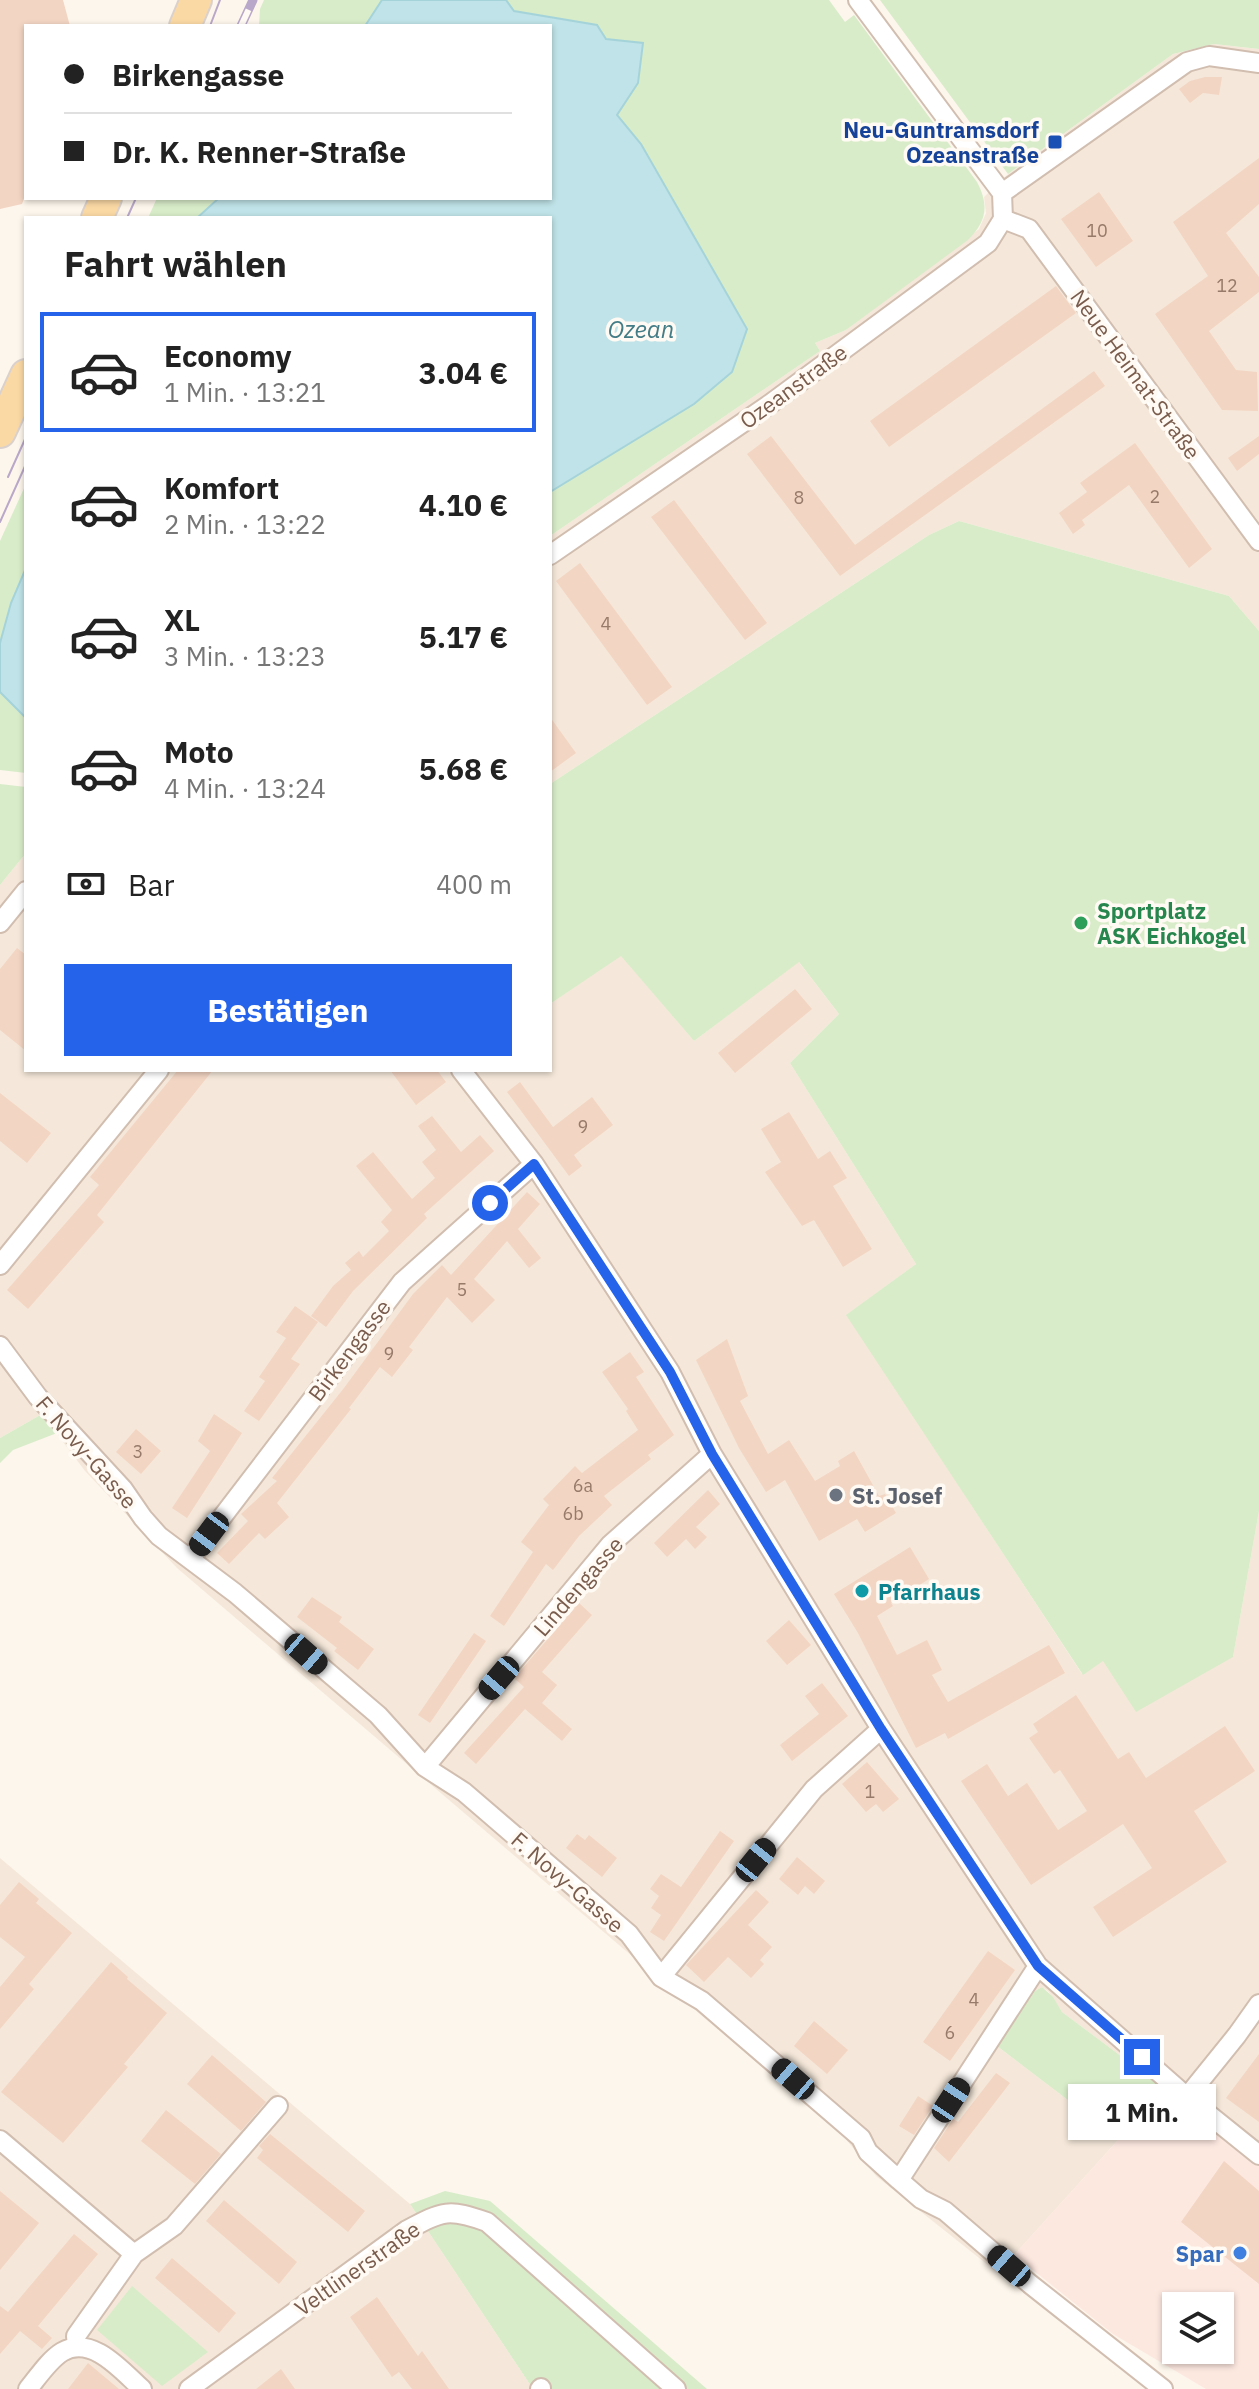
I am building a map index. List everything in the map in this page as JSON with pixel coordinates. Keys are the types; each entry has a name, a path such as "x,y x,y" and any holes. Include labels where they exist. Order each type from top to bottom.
{"main road":[{"path":"186,24 196,0"},
{"path":"0,432 24,379"}],"street":[{"path":"858,0 1002,193 1003,219"},
{"path":"1002,193 1187,62 1209,56 1259,63"},
{"name":"Neue Heimat-Straße","path":"1003,219 1029,229 1259,541"},
{"name":"Ozeanstraße","path":"552,554 770,404 976,252 988,243 1003,219"},
{"path":"0,923 24,893"},
{"path":"0,1265 157,1072"},
{"path":"463,1072 534,1164 670,1372 712,1454 881,1729 1038,1966 1187,2097 1259,2155"},
{"name":"Birkengasse","path":"190,1559 402,1282 534,1164"},
{"name":"F. Novy-Gasse","path":"0,1346 38,1397 123,1489 159,1536 235,1593 378,1715 425,1767 464,1792 629,1934 661,1977 702,2001 861,2138 868,2152 921,2199 945,2211 1030,2284 1163,2389"},
{"name":"Lindengasse","path":"425,1767 610,1545 712,1454"},
{"path":"661,1977 814,1789 881,1729"},
{"path":"899,2180 1038,1966"},
{"path":"1187,2097 1259,2004"},
{"path":"77,2347 76,2336 134,2254 174,2226 278,2106"},
{"path":"0,2140 134,2254"},
{"name":"Veltlinerstraße","path":"189,2389 407,2230 432,2217 457,2212 487,2222 676,2389"},
{"path":"28,2389 61,2353 77,2347 98,2352 142,2389"}],"shaded area":[{"path":"1214,44 1259,49 1259,631 1229,596 959,521 929,535 552,783 552,535 820,351 815,343 846,330 979,229 986,213 984,197 1007,175 1173,54"},
{"path":"24,855 24,1072 552,1072 552,1003 621,955 694,1041 798,961 839,1014 790,1063 916,1264 847,1315 1082,1674 1102,1661 1233,1657 1259,1511 1259,2165 1169,2092 1062,2012 1042,1987 1035,1991 997,2046 1119,2139 998,2273 876,2176 844,2137 177,1568 85,1471 42,1414 0,1438 0,885"},
{"path":"0,1858 410,2204 533,2389 0,2389"},
{"path":"1169,2092 1259,2165 1259,2389 1206,2389 1164,2364 1234,2364 1234,2292 1162,2292 1162,2363 1113,2334 1014,2255 1119,2139"}],"green space":[{"path":"264,0 829,0 845,22 854,15 977,182 984,212 979,226 968,240 846,330 815,343 820,351 552,535 552,216 149,216 156,200 552,200 552,24 259,24"},
{"path":"880,0 1259,0 1259,49 1214,44 1173,54 1008,174"},
{"path":"24,488 24,773 0,770 0,541"},
{"path":"959,521 1229,596 1259,631 1259,1511 1233,1657 1136,1712 1103,1661 1083,1675 846,1315 916,1264 790,1063 839,1014 799,962 694,1041 621,956 552,1003 552,783 929,535"},
{"path":"0,784 24,787 24,855 0,885"},
{"path":"42,1414 57,1433 13,1450 0,1463 0,1438"},
{"path":"1042,1987 1062,2012 1169,2092 1119,2139 997,2046 1035,1991"},
{"path":"445,2191 490,2201 707,2389 533,2389 410,2204"},
{"path":"132,2286 208,2352 162,2386 97,2330"}],"water":[{"name":"Ozean","path":"382,0 506,0 514,11 597,25 606,39 643,43 638,83 617,115 641,144 747,329 732,372 694,404 552,491 552,216 199,216 217,200 552,200 552,24 366,24"},
{"path":"24,573 24,716 0,692 0,643 11,603"}],"building":[{"path":"0,0 63,0 69,24 24,24 24,198 22,204 0,209"},
{"path":"1222,77 1219,95 1203,93 1190,103 1179,89 1190,81"},
{"path":"1259,158 1259,204 1226,233 1259,277 1259,292 1209,331 1236,370 1257,372 1258,411 1222,410 1155,314 1208,276 1173,222"},
{"path":"1099,192 1133,241 1096,267 1061,219"},
{"path":"1056,286 1076,313 889,447 870,421"},
{"path":"1094,371 1105,386 840,576 747,454 771,436 855,545"},
{"path":"1259,436 1259,454 1237,471 1228,458"},
{"path":"1135,443 1212,549 1189,568 1129,485 1082,520 1085,525 1073,534 1059,513 1087,492 1080,483"},
{"path":"674,500 767,623 745,640 651,517"},
{"path":"580,563 672,687 647,705 556,581"},
{"path":"552,720 576,753 552,771"},
{"path":"17,948 24,953 24,1049 0,1030 0,969"},
{"path":"795,989 812,1009 735,1073 718,1053"},
{"path":"176,1072 211,1072 97,1215 104,1222 28,1309 7,1290 99,1185 90,1177"},
{"path":"391,1072 438,1072 446,1082 416,1105"},
{"path":"520,1082 553,1127 592,1097 613,1125 574,1155 582,1166 569,1176 507,1092"},
{"path":"0,1093 51,1133 27,1163 0,1141"},
{"path":"789,1112 818,1159 830,1151 847,1178 833,1186 872,1249 843,1267 814,1220 802,1226 765,1172 781,1162 761,1129"},
{"path":"432,1116 461,1152 480,1135 494,1151 424,1214 427,1218 353,1291 326,1327 311,1316 333,1286 351,1270 345,1263 359,1251 363,1257 389,1231 381,1222 392,1210 356,1166 373,1152 412,1199 435,1178 422,1162 436,1150 418,1126"},
{"path":"527,1192 540,1204 518,1229 541,1258 529,1268 507,1241 474,1279 495,1300 472,1323 447,1297 409,1347 413,1350 392,1377 380,1367 277,1503 289,1517 265,1539 259,1533 229,1564 217,1553 248,1521 241,1514 277,1481 272,1478 344,1388 413,1294 442,1265 451,1275"},
{"path":"295,1306 318,1322 291,1359 300,1364 259,1421 244,1411 265,1381 259,1377 286,1338 276,1332"},
{"path":"727,1339 748,1396 740,1401 768,1454 789,1440 815,1481 840,1466 838,1461 854,1451 879,1496 885,1494 896,1513 865,1532 857,1519 819,1541 785,1480 766,1492 739,1448 696,1360"},
{"path":"630,1352 644,1372 636,1377 674,1435 648,1455 651,1459 604,1496 612,1505 579,1536 553,1570 546,1564 504,1626 490,1616 533,1552 521,1542 549,1505 543,1499 575,1466 582,1473 638,1430 626,1411 628,1409 602,1372"},
{"path":"214,1414 242,1433 187,1518 172,1508 210,1451 198,1441"},
{"path":"136,1429 161,1451 141,1474 116,1452"},
{"path":"708,1490 720,1504 696,1527 707,1537 695,1549 686,1539 667,1557 654,1543"},
{"path":"910,1547 929,1579 891,1603 893,1606 877,1616 897,1655 927,1640 942,1670 932,1675 948,1702 1049,1645 1065,1673 948,1739 945,1733 916,1748 858,1633 834,1594"},
{"path":"312,1597 342,1617 339,1622 374,1649 358,1670 334,1651 337,1648 297,1617"},
{"path":"579,1603 592,1615 542,1672 557,1685 542,1703 572,1729 562,1741 525,1709 476,1764 464,1753 524,1687 514,1678"},
{"path":"789,1620 811,1645 787,1665 766,1641"},
{"path":"474,1633 486,1641 430,1723 418,1715"},
{"path":"822,1683 848,1716 792,1761 780,1745 819,1714 805,1696"},
{"path":"1076,1695 1118,1759 1129,1752 1146,1778 1225,1726 1255,1771 1194,1811 1227,1862 1113,1937 1093,1907 1152,1868 1123,1824 1031,1885 961,1781 987,1764 1008,1796 1027,1783 1058,1830 1087,1811 1060,1770 1054,1774 1029,1738 1038,1732 1033,1724"},
{"path":"867,1762 899,1799 883,1812 876,1804 866,1812 842,1784"},
{"path":"720,1831 734,1841 664,1941 650,1932 661,1915 651,1908 659,1896 650,1889 661,1874 681,1887"},
{"path":"577,1834 585,1840 589,1835 617,1858 602,1877 566,1848"},
{"path":"797,1857 825,1881 814,1894 805,1886 798,1895 779,1879"},
{"path":"19,1882 39,1899 36,1903 72,1933 29,1984 34,1989 0,2029 0,1987 25,1957 0,1937 0,1905"},
{"path":"756,1890 769,1902 748,1925 772,1947 760,1960 764,1964 751,1978 728,1957 704,1982 686,1965"},
{"path":"988,1951 1015,1970 950,2061 923,2042"},
{"path":"111,1962 167,2013 124,2064 128,2067 63,2143 1,2092"},
{"path":"814,2021 848,2050 827,2074 794,2046"},
{"path":"1259,2054 1259,2122 1226,2098"},
{"path":"212,2055 266,2102 241,2131 187,2084"},
{"path":"996,2073 1010,2083 949,2162 934,2148 953,2119 958,2122"},
{"path":"918,2096 933,2106 914,2135 899,2126"},
{"path":"166,2110 221,2154 195,2184 141,2141"},
{"path":"270,2134 365,2211 348,2232 257,2158 263,2150 259,2146"},
{"name":"Spar","path":"1224,2161 1259,2191 1259,2284 1181,2222"},
{"path":"0,2191 39,2223 0,2270"},
{"path":"224,2200 297,2262 279,2284 206,2221"},
{"path":"74,2234 98,2254 38,2326 52,2338 42,2349 20,2331 0,2354 0,2306 8,2312"},
{"path":"172,2258 236,2313 219,2333 155,2278"},
{"path":"377,2297 418,2356 422,2351 449,2389 412,2389 399,2372 392,2377 350,2317"},
{"path":"88,2363 119,2389 68,2389"},
{"path":"281,2369 295,2389 256,2389"}],"tram line":[{"path":"211,24 220,0"},
{"path":"128,216 135,200"},
{"path":"8,477 24,441"},
{"path":"0,522 24,468"}],"railway":[{"path":"242,24 253,0"}],"place":[{"name":"Neu-Guntramsdorf Ozeanstraße","path":"1055,142"},
{"name":"Sportplatz ASK Eichkogel","path":"1081,923"},
{"name":"St. Josef","path":"836,1495"},
{"name":"Pfarrhaus","path":"862,1591"},
{"name":"Spar","path":"1240,2253"}],"route":[{"path":"490,1203 534,1164 670,1372 712,1454 881,1729 1038,1966 1142,2057"}]}
